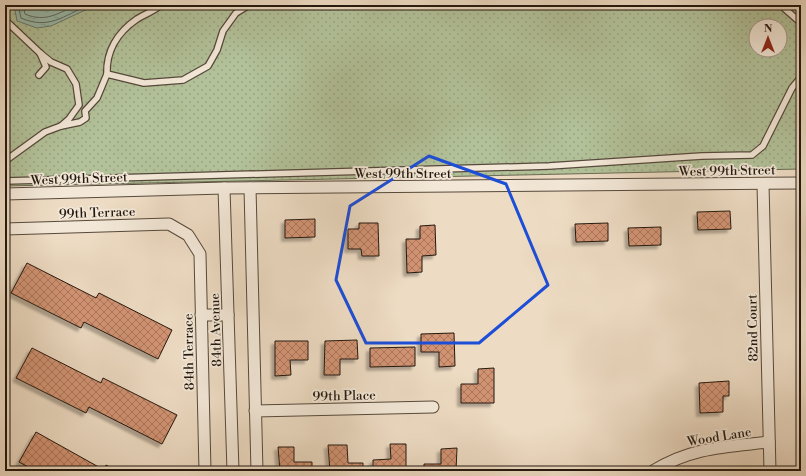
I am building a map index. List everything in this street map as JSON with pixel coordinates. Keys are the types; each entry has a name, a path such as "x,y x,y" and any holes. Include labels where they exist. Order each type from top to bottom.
{"street":[{"name":"West 99th Street","path":"5,194 224,188 801,183"},
{"name":"82nd Court","path":"763,184 770,471"},
{"name":"84th Avenue","path":"224,188 233,471"},
{"path":"250,188 257,471"},
{"name":"99th Terrace","path":"5,229 169,224 188,235"},
{"name":"84th Terrace","path":"188,235 200,254 205,471"},
{"path":"201,315 228,314"},
{"name":"99th Place","path":"255,411 433,407"},
{"name":"Wood Lane","path":"653,471 671,460 698,450 769,442"}],"lane":[{"path":"5,161 45,132 61,126 80,122 86,118 85,111 97,98 107,74 107,62 112,47 124,29 162,5"},
{"path":"107,74 144,83 184,80 208,66 217,50 223,31 236,13 249,5"},
{"path":"783,5 784,8 801,23"},
{"path":"5,20 40,54 67,69 76,84 79,105 69,120 61,126"},
{"path":"39,75 46,67 40,54"},
{"path":"5,181 519,167 702,156 752,155 763,146 792,88 801,77"}],"highlighted area":[{"path":"429,156 506,184 548,285 479,343 366,343 336,280 350,206"}],"shaded area":[{"path":"5,5 801,5 801,169 5,186"}],"water":[{"path":"14,5 96,5 51,26 37,28 17,21"}],"building":[{"path":"730,211 731,229 698,230 697,212"},
{"path":"315,219 315,237 285,238 285,220"},
{"path":"359,223 378,223 379,256 362,256 361,249 348,249 348,229 359,229"},
{"path":"608,223 608,241 576,242 575,224"},
{"path":"435,225 436,255 422,256 422,272 407,273 406,239 420,239 420,226"},
{"path":"661,227 661,245 629,246 628,228"},
{"path":"27,263 96,298 99,293 172,330 158,359 84,322 81,328 11,293"},
{"path":"454,333 455,366 439,367 439,352 421,352 421,334"},
{"path":"357,340 358,359 340,359 340,375 324,375 325,341"},
{"path":"275,341 308,341 308,360 290,360 291,375 275,376"},
{"path":"415,347 415,366 370,367 370,348"},
{"path":"32,348 101,383 103,378 177,415 162,444 89,407 86,413 16,378"},
{"path":"494,368 494,403 461,403 461,384 478,384 478,369"},
{"path":"729,381 729,396 723,396 723,412 700,413 699,383"},
{"path":"36,432 104,470 106,465 117,471 36,471 19,462"},
{"path":"390,444 406,444 406,471 373,471 373,460 391,459"},
{"path":"328,445 347,445 348,463 363,463 363,471 330,471"},
{"path":"278,447 294,447 294,462 312,462 312,471 280,471"},
{"path":"457,448 456,471 424,471 424,464 441,464 441,449"}]}
